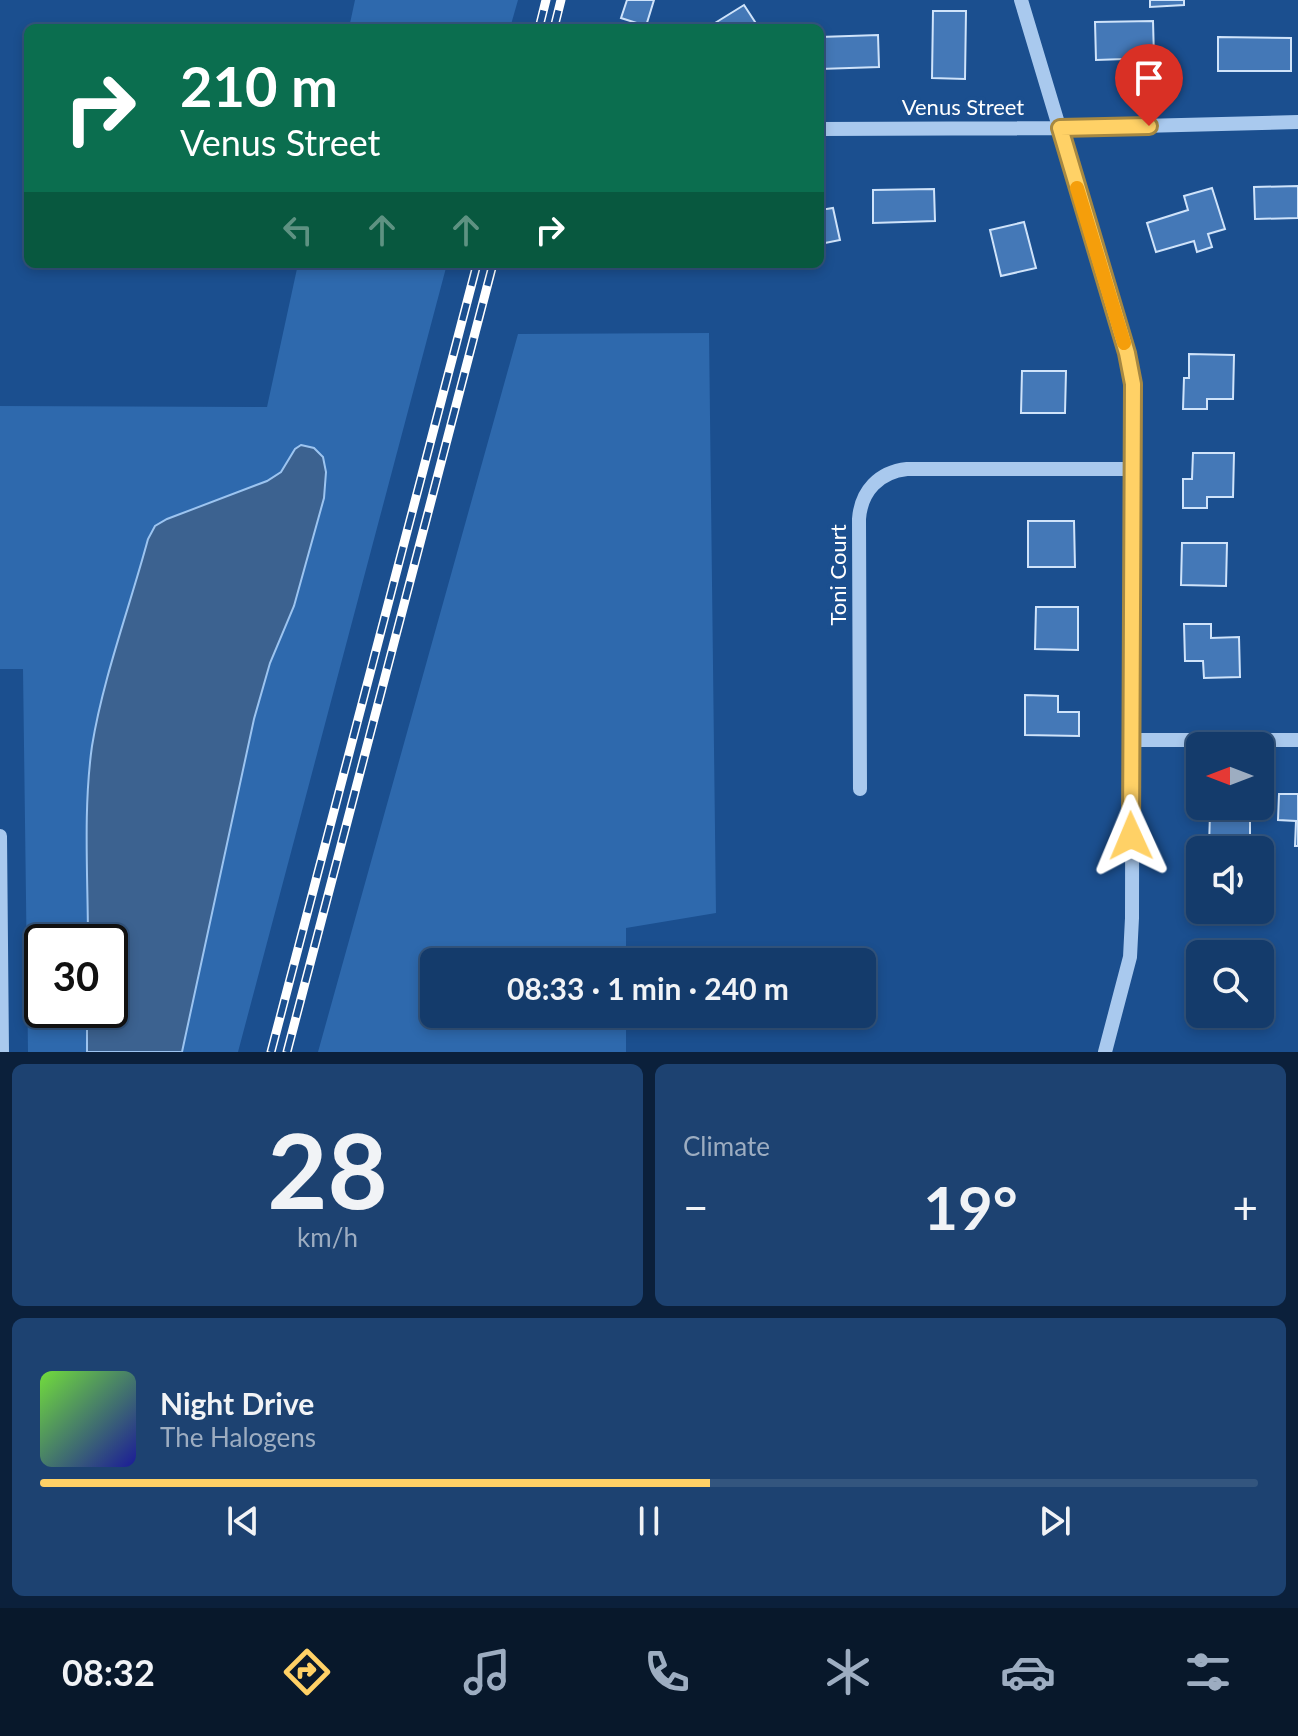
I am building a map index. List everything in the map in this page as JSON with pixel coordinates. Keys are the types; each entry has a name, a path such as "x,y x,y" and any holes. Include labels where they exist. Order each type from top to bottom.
{"street":[{"path":"1021,0 1127,353 1133,384 1132,918 1130,957 1105,1052"},
{"name":"Venus Street","path":"824,129 1060,128 1298,122"},
{"name":"Toni Court","path":"860,789 859,519 861,505 870,488 892,471 907,469 1132,469"},
{"path":"1130,740 1298,740"},
{"path":"0,836 2,1052"}],"shaded area":[{"path":"355,0 518,0 511,24 350,24"},
{"path":"297,268 446,268 238,1052 182,1052 254,719 270,663 294,606 324,498 326,472 287,461 281,472 267,481 155,526 148,539 110,668 92,746 87,819 88,924 26,924 23,669 0,669 0,406 267,407"},
{"path":"709,333 716,913 626,928 626,948 420,948 420,1028 626,1028 626,1052 318,1052 518,334"},
{"path":"301,445 314,448 323,457 326,472 324,498 294,606 270,663 254,719 182,1052 87,1052 87,1028 128,1028 128,924 88,924 89,770 110,668 148,539 155,526 167,519 267,481 281,472 295,449"},
{"path":"28,1028 87,1028 87,1052 28,1052"}],"building":[{"path":"627,0 654,0 647,24 621,18"},
{"path":"1150,0 1184,0 1184,5 1150,7"},
{"path":"744,5 756,24 713,24"},
{"path":"933,11 966,11 965,79 932,78"},
{"path":"1153,21 1154,58 1096,60 1095,22"},
{"path":"878,35 879,67 824,69 824,37"},
{"path":"1218,37 1291,38 1291,71 1218,71"},
{"path":"1298,186 1298,218 1255,219 1254,187"},
{"path":"1212,188 1225,229 1208,234 1212,247 1197,252 1194,241 1156,252 1147,223 1188,210 1184,196"},
{"path":"934,189 935,221 873,223 873,190"},
{"path":"833,208 840,240 824,243 824,209"},
{"path":"1024,222 1036,268 1001,276 990,230"},
{"path":"1189,354 1234,355 1233,399 1207,399 1207,409 1183,409 1184,378 1189,378"},
{"path":"1022,371 1066,371 1065,413 1021,413"},
{"path":"1193,453 1234,453 1233,497 1207,497 1207,508 1183,508 1183,479 1192,479"},
{"path":"1028,521 1074,521 1075,567 1028,567"},
{"path":"1182,543 1227,543 1226,586 1181,585"},
{"path":"1036,607 1078,607 1078,650 1035,649"},
{"path":"1184,624 1211,624 1211,638 1239,637 1240,677 1204,678 1203,661 1185,661"},
{"path":"1025,695 1058,696 1058,712 1079,712 1079,736 1025,735"},
{"path":"1279,794 1298,794 1298,846 1295,846 1296,821 1278,820"},
{"path":"1210,820 1250,820 1250,836 1209,836"}],"railway":[{"path":"540,24 546,0"},
{"path":"555,24 561,0"},
{"path":"271,1052 476,268"},
{"path":"287,1052 492,268"}],"slow traffic":[{"path":"1077,188 1124,343"}],"route":[{"path":"1131,836 1133,384 1127,353 1060,128 1149,126"}]}
